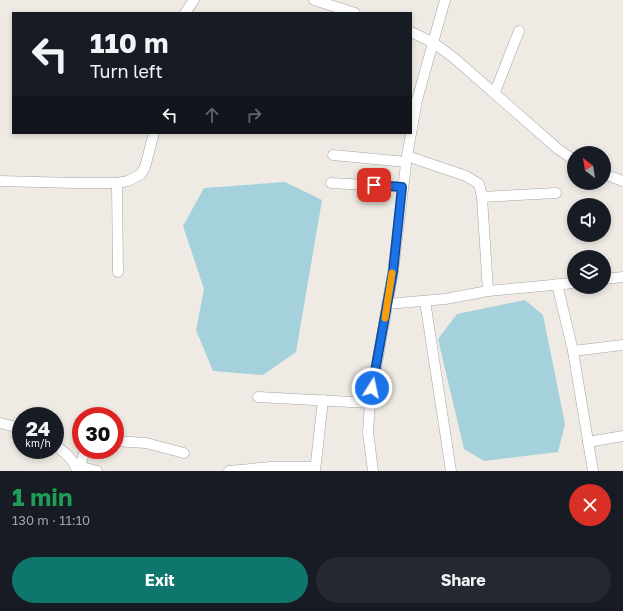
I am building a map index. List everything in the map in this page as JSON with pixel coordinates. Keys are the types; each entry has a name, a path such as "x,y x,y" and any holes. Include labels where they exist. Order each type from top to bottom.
{"street":[{"path":"187,12 194,0"},
{"path":"314,0 352,12"},
{"path":"412,127 417,100 445,0"},
{"path":"494,92 518,31"},
{"path":"412,32 434,43 460,62 558,149 567,155"},
{"path":"0,181 118,183 128,181 141,174 146,167 154,134"},
{"path":"373,471 368,432 370,403 393,272 402,187 411,134"},
{"path":"333,156 406,159 466,176 479,184 482,197 488,291"},
{"path":"611,177 623,181"},
{"path":"118,183 118,272"},
{"path":"331,183 402,187"},
{"path":"482,197 556,193"},
{"path":"611,278 623,277"},
{"path":"387,304 445,299 488,291 567,283"},
{"path":"557,284 573,351 593,471"},
{"path":"425,301 451,471"},
{"path":"573,351 623,345"},
{"path":"258,397 370,403"},
{"path":"229,471 271,467 315,469 323,400"},
{"path":"0,423 12,426"},
{"path":"588,442 623,436"},
{"path":"124,442 146,443 184,453"},
{"path":"64,453 77,467 97,471"}],"water":[{"path":"285,182 322,200 296,352 263,375 213,371 196,330 204,289 183,226 204,188"},
{"path":"525,300 543,315 565,424 558,452 484,461 464,449 438,339 457,314"}],"slow traffic":[{"path":"385,318 392,273"}],"route":[{"path":"372,388 393,272 402,187 374,185"}]}
